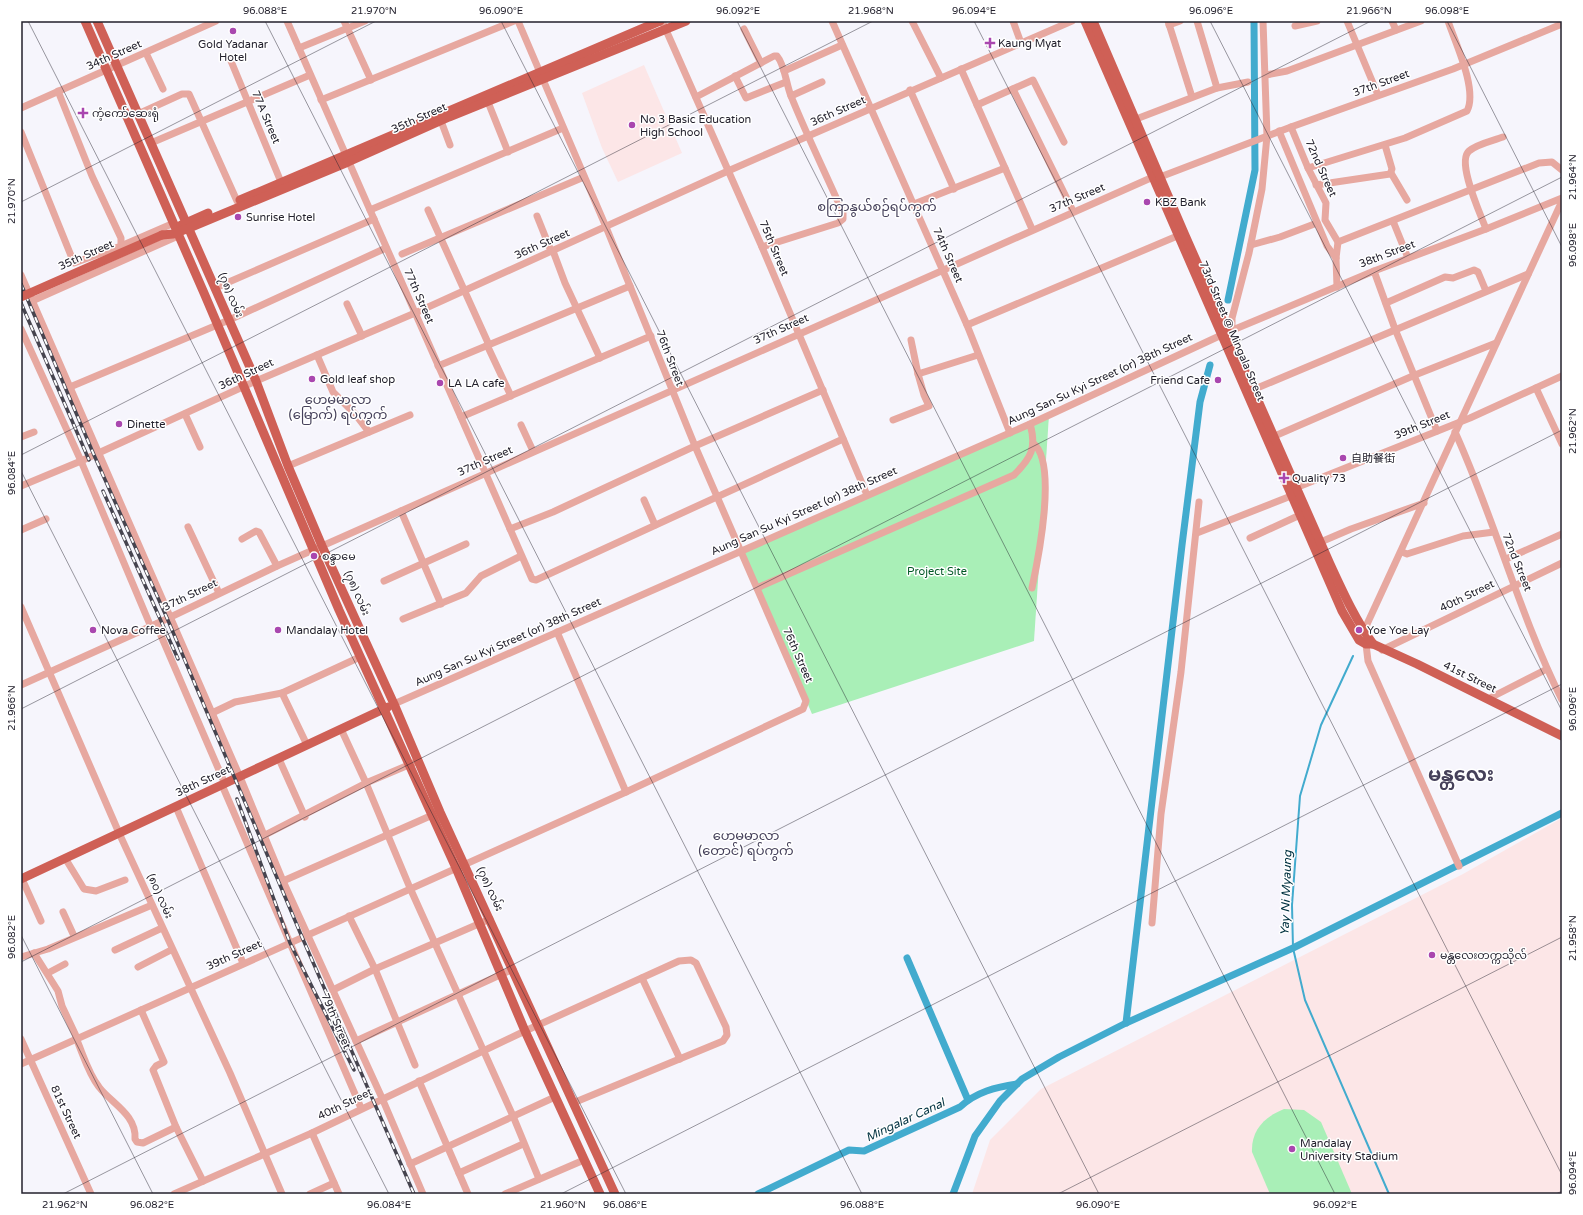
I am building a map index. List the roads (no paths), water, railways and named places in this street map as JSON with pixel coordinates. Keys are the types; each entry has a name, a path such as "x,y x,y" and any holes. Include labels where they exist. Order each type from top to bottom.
{"main road":[{"name":"(၇၈) လမ်း","path":"85,21 244,387 318,548 394,704 414,763 500,974 600,1194"},
{"name":"(၇၈) လမ်း","path":"97,21 256,381 360,657 384,709 414,763"},
{"name":"35th Street","path":"21,297 162,235 662,24 686,21"},
{"name":"73rd Street @ Mingala Street","path":"1085,21 1132,121 1181,235 1227,333 1292,491 1346,609 1365,640"},
{"name":"73rd Street @ Mingala Street","path":"1093,21 1132,121"},
{"name":"35th Street","path":"188,225 237,201 281,182 488,102 542,75"},
{"name":"73rd Street @ Mingala Street","path":"1292,491 1300,515 1317,543"},
{"name":"41st Street","path":"1365,640 1382,650 1417,664 1562,736"},
{"name":"38th Street","path":"21,879 394,704"},
{"name":"(၇၈) လမ်း","path":"436,814 465,864 615,1194"}],"street":[{"name":"34th Street","path":"21,108 107,71 216,21"},
{"name":"77th Street","path":"286,21 532,579 536,580 655,525"},
{"path":"344,21 371,80"},
{"path":"299,48 365,21"},
{"path":"321,100 514,21"},
{"name":"76th Street","path":"518,21 606,227 651,336 671,390 742,550 756,588 806,700"},
{"name":"74th Street","path":"832,21 967,325 1010,433"},
{"path":"912,21 941,78"},
{"path":"1013,21 1021,43"},
{"name":"36th Street","path":"21,486 99,453 256,381 415,313 728,170 1072,21"},
{"path":"1180,21 1169,23 1192,97"},
{"path":"1197,21 1217,88"},
{"path":"1227,333 1251,245 1262,188 1266,75 1263,21"},
{"path":"1295,26 1317,21"},
{"path":"1347,21 1378,96"},
{"path":"1392,21 1396,30"},
{"path":"1266,75 1287,71 1421,21"},
{"path":"1308,168 1385,145 1426,130 1467,111 1470,105 1470,95 1463,64 1448,21"},
{"name":"75th Street","path":"662,24 762,247 867,495"},
{"name":"37th Street","path":"21,685 154,625 277,566 1073,211 1249,142 1453,69 1562,24"},
{"path":"744,29 761,63"},
{"path":"784,71 842,44"},
{"path":"146,52 162,89"},
{"path":"696,97 777,56 784,71 791,96 807,136 843,213 843,219 838,223 762,247"},
{"name":"77A Street","path":"231,61 281,182"},
{"path":"961,69 1032,229"},
{"path":"152,144 310,75"},
{"path":"735,76 746,98 786,82"},
{"path":"977,105 1032,80 1035,82 1064,142"},
{"path":"791,96 822,82"},
{"path":"1132,121 1217,88 1248,82"},
{"path":"1013,88 1073,211"},
{"path":"910,90 954,189"},
{"path":"58,91 92,176 121,238 121,246"},
{"path":"138,114 187,92 237,201"},
{"path":"488,102 508,152"},
{"path":"441,121 450,145"},
{"name":"72nd Street","path":"1291,127 1308,168 1326,203 1325,220 1338,242"},
{"path":"370,210 563,128"},
{"path":"1279,131 1329,252 1336,258"},
{"path":"21,132 74,264 121,246 176,230"},
{"path":"1486,229 1471,190 1464,159 1468,152 1503,137"},
{"path":"1385,145 1392,168 1392,173 1407,200"},
{"path":"1337,287 1336,258 1338,242 1539,163 1552,162 1562,170"},
{"path":"914,204 1005,168"},
{"path":"1316,185 1392,173"},
{"path":"402,254 584,177"},
{"path":"1458,863 1368,661 1365,640 1455,432 1562,200"},
{"name":"38th Street","path":"1227,333 1374,271 1562,200"},
{"path":"428,210 511,396"},
{"path":"537,216 565,283 578,308 600,358"},
{"path":"215,288 374,219"},
{"path":"1393,221 1408,258"},
{"path":"1251,245 1280,238 1317,223"},
{"path":"32,301 176,230"},
{"path":"967,325 1181,235"},
{"path":"70,387 218,325 386,248"},
{"path":"1386,303 1445,277 1453,278 1474,270 1478,272 1486,291"},
{"path":"1374,271 1395,329 1437,430"},
{"path":"1250,391 1528,274"},
{"name":"79th Street","path":"21,275 240,776 283,881 382,1098 422,1194"},
{"path":"438,366 630,286"},
{"path":"348,304 362,336"},
{"name":"79th Street","path":"21,329 154,625 362,1108"},
{"name":"Aung San Su Kyi Street (or) 38th Street","path":"394,704 1010,433 1227,333"},
{"path":"461,417 651,336"},
{"path":"892,420 930,406 924,395 911,340"},
{"path":"1270,438 1415,375 1496,343"},
{"path":"317,355 333,392 356,415 369,432"},
{"path":"918,374 978,355"},
{"name":"39th Street","path":"1197,533 1292,491 1437,430 1460,422 1562,376"},
{"path":"1536,388 1562,444"},
{"path":"510,529 553,512 695,446 823,390"},
{"path":"186,414 200,447"},
{"path":"288,466 410,416"},
{"path":"756,588 1014,475 1024,465 1032,452 1034,443 1030,424"},
{"path":"521,425 533,452"},
{"path":"21,437 34,432"},
{"name":"72nd Street","path":"1455,432 1506,559 1547,669 1562,700"},
{"path":"644,500 655,525 843,440"},
{"path":"1032,588 1042,536 1045,491 1043,464 1038,446 1034,443"},
{"path":"1152,923 1161,814 1173,741 1197,533 1199,502"},
{"path":"1317,543 1351,529 1424,503"},
{"path":"401,511 441,604"},
{"path":"1250,538 1300,515"},
{"path":"21,530 46,519"},
{"path":"188,528 219,594"},
{"path":"242,539 256,531 259,532 277,566"},
{"path":"1402,552 1407,554 1463,536 1494,532"},
{"path":"1506,559 1562,534"},
{"path":"384,581 466,544"},
{"path":"403,619 466,593 472,584 486,572 521,556"},
{"name":"40th Street","path":"1382,650 1562,563"},
{"name":"(၈၀) လမ်း","path":"21,607 119,833 230,1073 282,1194"},
{"path":"557,632 626,792"},
{"path":"212,713 235,702 282,693 360,657"},
{"path":"1488,699 1547,669"},
{"path":"282,693 307,745"},
{"name":"39th Street","path":"21,1064 626,792 803,709 806,700"},
{"path":"341,729 366,783 410,888 513,1116 539,1179"},
{"path":"279,759 305,816"},
{"path":"265,835 305,816 366,783 414,763"},
{"path":"176,807 243,963"},
{"path":"283,881 436,814"},
{"path":"65,858 84,889 96,891 125,880"},
{"path":"21,879 41,921"},
{"path":"21,957 152,905"},
{"path":"63,912 74,936"},
{"path":"349,916 375,969 415,1065"},
{"path":"333,990 375,969 490,918"},
{"path":"115,950 162,928"},
{"path":"138,967 172,950"},
{"path":"34,953 42,968 48,973 58,991 62,1006 94,1078 99,1087 124,1110 137,1142 143,1143 176,1127"},
{"name":"40th Street","path":"174,1194 191,1190 204,1181 312,1133 382,1098 679,961 691,960 696,963 726,1026 727,1035 723,1041 680,1059"},
{"path":"48,973 65,964"},
{"path":"356,1041 513,969"},
{"path":"573,1103 680,1059 642,978"},
{"path":"141,1010 164,1061 153,1070 176,1127 204,1181"},
{"name":"81st Street","path":"21,1039 91,1194"},
{"path":"419,1081 468,1194"},
{"path":"410,1164 555,1097"},
{"path":"312,1133 339,1194"},
{"path":"459,1173 524,1144"},
{"path":"505,1194 584,1160"},
{"path":"310,1194 334,1183"}],"waterway":[{"path":"1228,300 1255,170 1254,21"},
{"path":"1126,1023 1200,402 1210,365"},
{"name":"Yay Ni Myaung","path":"1353,656 1321,725 1300,796 1292,905 1293,948 1305,1000 1389,1194"},
{"path":"953,1194 975,1136 1000,1101 1022,1079 1059,1057 1126,1023 1293,948 1562,813"},
{"path":"907,958 968,1100"},
{"name":"Mingalar Canal","path":"758,1194 849,1150 864,1151 960,1107 966,1102 987,1091 1017,1084"}],"railway":[{"path":"21,284 94,455 167,618 302,937 414,1194"},
{"path":"21,303 89,460"},
{"path":"103,491 178,659"},
{"path":"237,799 290,943 354,1070"}],"place":[{"name":"Gold Yadanar Hotel","path":"233,31"},
{"name":"Kaung Myat","path":"990,43"},
{"name":"ကံ့ကော်ဆေးရုံ","path":"83,113"},
{"name":"No 3 Basic Education High School","path":"632,125"},
{"name":"KBZ Bank","path":"1147,202"},
{"name":"Sunrise Hotel","path":"238,217"},
{"name":"Gold leaf shop","path":"312,379"},
{"name":"Friend Cafe","path":"1218,380"},
{"name":"LA LA cafe","path":"440,383"},
{"name":"Dinette","path":"119,424"},
{"name":"自助餐街","path":"1343,458"},
{"name":"Quality 73","path":"1284,478"},
{"name":"စန္ဒာမေ","path":"314,556"},
{"name":"Nova Coffee","path":"93,630"},
{"name":"Mandalay Hotel","path":"278,630"},
{"name":"Yoe Yoe Lay","path":"1359,630"},
{"name":"မန္တလေးတက္ကသိုလ်","path":"1432,955"},
{"name":"Mandalay University Stadium","path":"1292,1149"}],"district":[{"name":"စကြာနွယ်စဉ်ရပ်ကွက်","path":"877,207"},
{"name":"ဟေမမာလာ (မြောက်) ရပ်ကွက်","path":"338,408"},
{"name":"မန္တလေး","path":"1461,775"},
{"name":"ဟေမမာလာ (တောင်) ရပ်ကွက်","path":"746,844"}],"park label":[{"name":"Project Site","path":"937,571"}]}
